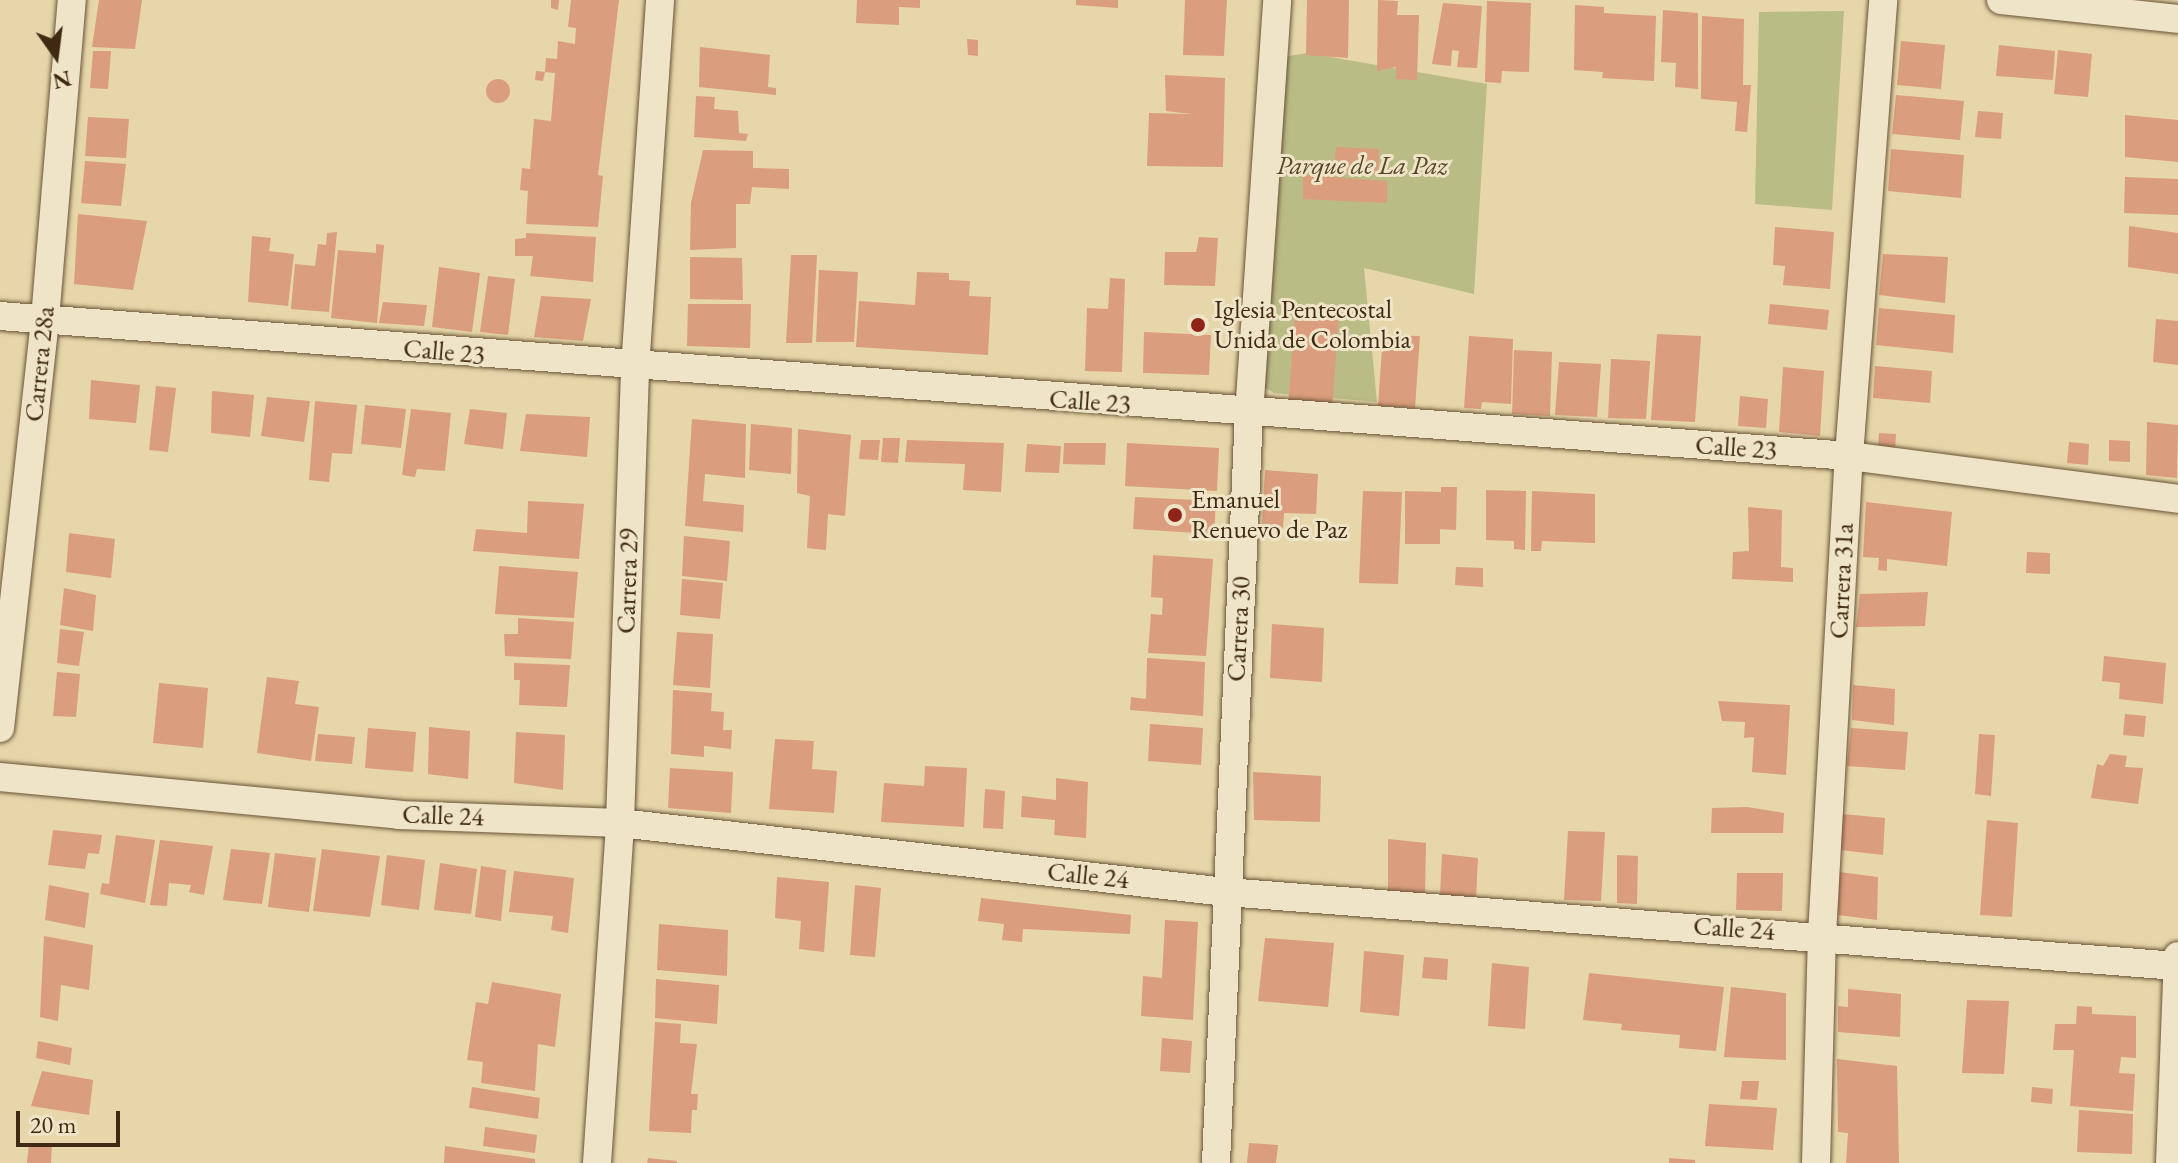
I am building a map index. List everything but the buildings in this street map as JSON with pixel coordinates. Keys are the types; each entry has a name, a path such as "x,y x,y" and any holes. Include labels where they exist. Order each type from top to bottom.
{"street":[{"name":"Carrera 28a","path":"0,728 45,319 72,0"},
{"name":"Carrera 29","path":"597,1163 620,823 635,368 660,0"},
{"name":"Carrera 30","path":"1216,1163 1249,414 1277,0"},
{"name":"Carrera 31a","path":"1816,1163 1822,935 1849,456 1883,0"},
{"path":"2001,0 2178,19"},
{"name":"Calle 23","path":"0,316 635,368 1849,456 2178,499"},
{"name":"Calle 24","path":"0,777 399,815 620,823 1226,892 1822,935 2178,967"},
{"path":"2170,1163 2178,956"}],"green space":[{"path":"1844,11 1832,210 1755,204 1759,12"},
{"name":"Parque de La Paz","path":"1307,53 1487,84 1474,294 1364,268 1377,402 1274,393 1244,376 1265,60"}],"place":[{"name":"Iglesia Pentecostal Unida de Colombia","path":"1198,325"},
{"name":"Emanuel Renuevo de Paz","path":"1175,515"}]}
